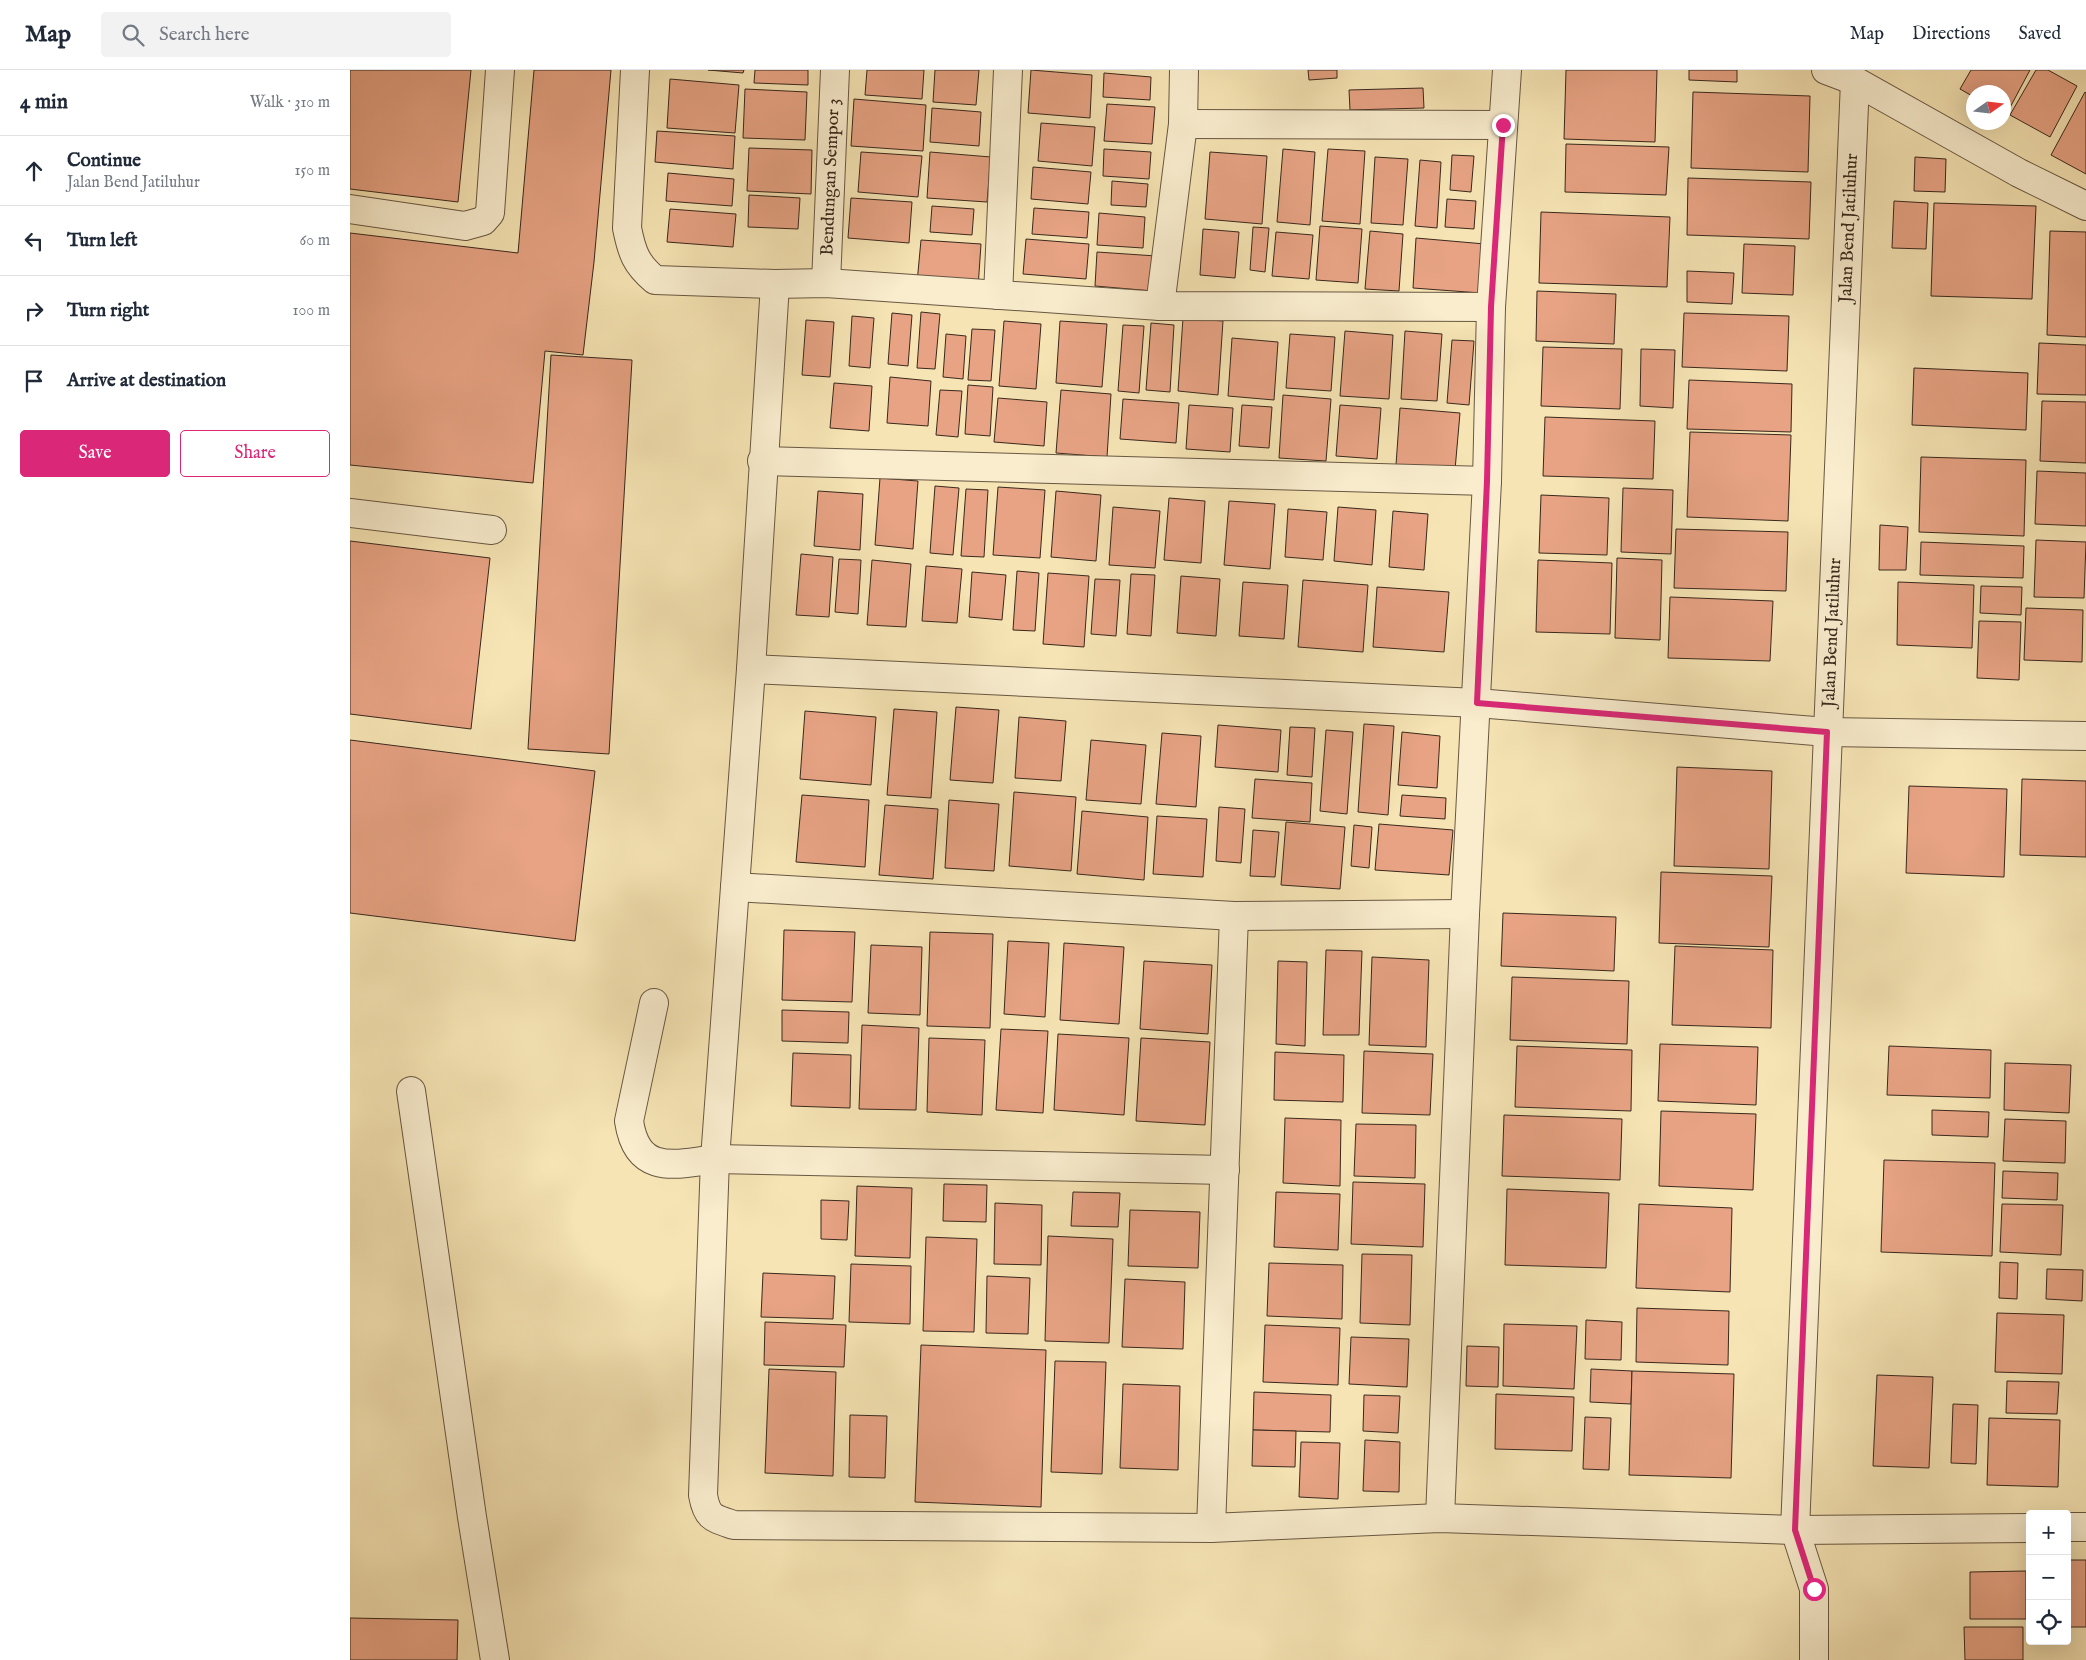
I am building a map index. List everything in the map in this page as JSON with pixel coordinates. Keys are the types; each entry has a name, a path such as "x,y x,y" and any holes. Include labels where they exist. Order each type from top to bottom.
{"street":[{"path":"350,209 465,226 483,221 490,213 500,70"},
{"path":"635,70 627,228 631,249 640,268 655,280 775,284 826,283 1160,306 1491,307"},
{"name":"Bendungan Sempor 3","path":"826,283 835,70"},
{"path":"998,295 1008,70"},
{"path":"1160,306 1183,124 1184,70"},
{"path":"1440,1518 1465,914 1487,481 1491,307 1507,70"},
{"path":"1826,70 1855,82 2019,173 2086,206"},
{"name":"Jalan Bend Jatiluhur","path":"1814,1660 1814,1589 1795,1530 1855,82"},
{"path":"1183,124 1503,125"},
{"path":"775,284 762,462 751,669 716,1159 703,1495 705,1508 712,1518 734,1525 1211,1528 1440,1518 1795,1530 2026,1528"},
{"path":"762,462 1487,481"},
{"path":"350,513 492,530"},
{"path":"751,669 1477,703 1827,732 2086,736"},
{"path":"735,887 1234,916 1465,914"},
{"path":"1211,1528 1234,916"},
{"path":"654,1002 629,1121 632,1138 638,1150 648,1159 661,1164 716,1159 1225,1170"},
{"path":"411,1092 469,1498 495,1660"},
{"path":"2071,1527 2086,1527"}],"building":[{"path":"350,70 471,70 458,202 350,189"},
{"path":"534,70 611,70 594,262 583,355 545,351 533,483 350,465 350,233 518,253"},
{"path":"708,70 744,70 743,73"},
{"path":"755,70 808,70 808,85 754,83"},
{"path":"867,70 924,70 922,99 865,95"},
{"path":"935,70 979,70 976,105 933,102"},
{"path":"1031,70 1092,75 1090,118 1028,113"},
{"path":"1308,70 1337,70 1337,78 1309,80"},
{"path":"1566,70 1657,70 1655,142 1564,139"},
{"path":"1689,70 1737,70 1737,82 1689,80"},
{"path":"1971,70 2030,70 2011,106 2011,85 1966,85 1966,92 1960,89"},
{"path":"2036,70 2048,70 2077,86 2050,137 2011,116"},
{"path":"1104,73 1151,77 1150,100 1103,97"},
{"path":"670,79 739,85 735,133 667,128"},
{"path":"1423,88 1424,108 1350,110 1349,90"},
{"path":"745,89 807,92 805,140 743,138"},
{"path":"1693,92 1810,96 1808,172 1691,168"},
{"path":"2086,93 2086,174 2051,155"},
{"path":"854,99 926,105 923,151 851,146"},
{"path":"1107,104 1155,107 1152,144 1104,141"},
{"path":"932,108 981,112 979,146 930,142"},
{"path":"1041,123 1095,127 1092,166 1038,161"},
{"path":"657,131 735,136 733,169 655,162"},
{"path":"1566,144 1669,147 1666,195 1565,192"},
{"path":"749,148 812,150 811,194 747,191"},
{"path":"1104,149 1151,152 1149,179 1103,176"},
{"path":"1283,149 1315,152 1310,225 1277,222"},
{"path":"1328,149 1365,151 1360,224 1322,221"},
{"path":"861,152 922,156 918,197 858,192"},
{"path":"930,152 991,157 987,202 927,198"},
{"path":"1210,152 1267,156 1262,224 1205,219"},
{"path":"1452,155 1474,156 1471,192 1450,190"},
{"path":"1375,157 1408,159 1403,225 1371,223"},
{"path":"1915,157 1946,159 1945,192 1914,191"},
{"path":"1420,160 1441,162 1437,228 1415,226"},
{"path":"1033,167 1091,172 1088,204 1031,199"},
{"path":"668,173 734,179 732,206 666,201"},
{"path":"1688,178 1811,182 1809,239 1687,235"},
{"path":"1112,181 1148,184 1146,207 1111,205"},
{"path":"749,195 800,198 798,229 748,227"},
{"path":"851,198 912,202 909,243 848,238"},
{"path":"1447,199 1476,201 1474,229 1445,227"},
{"path":"1894,201 1928,203 1926,249 1892,248"},
{"path":"1934,203 2036,206 2032,299 1931,296"},
{"path":"932,206 974,209 972,235 930,232"},
{"path":"1034,208 1089,212 1087,238 1032,234"},
{"path":"670,209 736,214 733,247 667,242"},
{"path":"1541,212 1670,217 1667,287 1539,283"},
{"path":"1099,213 1145,217 1143,248 1097,245"},
{"path":"1320,226 1362,229 1358,283 1316,280"},
{"path":"1253,227 1269,228 1265,272 1250,270"},
{"path":"1203,229 1239,232 1235,278 1200,275"},
{"path":"1370,231 1403,234 1399,291 1365,289"},
{"path":"2050,231 2086,232 2086,337 2047,335"},
{"path":"1276,232 1313,235 1309,279 1272,276"},
{"path":"1416,238 1485,244 1481,293 1413,288"},
{"path":"1026,239 1089,244 1086,279 1023,274"},
{"path":"921,240 981,244 978,288 917,283"},
{"path":"1744,244 1795,246 1793,295 1742,293"},
{"path":"1097,252 1156,256 1153,291 1095,286"},
{"path":"1687,271 1734,273 1732,304 1687,302"},
{"path":"1537,291 1616,294 1614,344 1536,341"},
{"path":"921,312 940,314 935,369 917,368"},
{"path":"892,313 912,315 908,366 888,364"},
{"path":"1684,313 1789,316 1787,371 1682,367"},
{"path":"852,316 874,318 870,368 849,366"},
{"path":"1183,318 1223,321 1218,395 1178,391"},
{"path":"806,320 834,322 830,377 802,375"},
{"path":"1004,321 1041,324 1036,389 999,386"},
{"path":"1060,321 1107,324 1102,387 1056,383"},
{"path":"1151,323 1174,325 1170,392 1146,390"},
{"path":"1123,325 1144,326 1139,393 1118,391"},
{"path":"972,329 995,330 991,381 968,380"},
{"path":"1345,331 1393,335 1389,399 1340,396"},
{"path":"1405,331 1442,334 1437,401 1401,399"},
{"path":"946,334 966,336 963,379 943,377"},
{"path":"1290,334 1335,337 1331,391 1286,388"},
{"path":"1232,338 1278,342 1274,400 1228,396"},
{"path":"1452,340 1474,341 1469,405 1447,403"},
{"path":"2039,343 2086,345 2086,395 2037,394"},
{"path":"1543,347 1622,349 1620,409 1541,406"},
{"path":"1641,349 1675,350 1673,408 1640,406"},
{"path":"551,355 632,360 609,754 528,749"},
{"path":"1914,368 2028,373 2026,430 1912,425"},
{"path":"890,377 931,381 928,426 887,423"},
{"path":"1689,380 1792,384 1791,432 1687,429"},
{"path":"834,383 872,386 869,431 830,428"},
{"path":"968,385 993,387 990,436 965,434"},
{"path":"940,390 962,391 958,437 936,435"},
{"path":"1061,390 1111,394 1107,457 1056,453"},
{"path":"1283,395 1331,399 1326,461 1279,458"},
{"path":"998,398 1047,402 1044,446 994,442"},
{"path":"1123,399 1179,403 1176,443 1120,439"},
{"path":"2042,401 2086,402 2086,463 2040,461"},
{"path":"1189,405 1233,408 1230,452 1186,449"},
{"path":"1242,405 1272,407 1269,448 1239,446"},
{"path":"1340,405 1381,408 1377,459 1336,456"},
{"path":"1400,408 1460,413 1455,470 1396,465"},
{"path":"1545,417 1655,421 1653,479 1543,476"},
{"path":"1690,432 1791,435 1788,521 1687,517"},
{"path":"1921,457 2026,460 2024,536 1919,532"},
{"path":"2037,471 2086,473 2086,526 2035,524"},
{"path":"880,478 918,481 913,549 875,545"},
{"path":"935,486 959,488 953,555 930,553"},
{"path":"998,487 1045,490 1040,558 993,555"},
{"path":"1623,488 1673,490 1671,554 1621,552"},
{"path":"966,489 988,490 984,557 961,556"},
{"path":"818,491 863,494 860,550 814,546"},
{"path":"1056,491 1101,495 1096,561 1051,557"},
{"path":"1541,495 1609,498 1607,555 1539,553"},
{"path":"1169,498 1205,501 1201,563 1164,560"},
{"path":"1229,501 1275,504 1270,569 1224,565"},
{"path":"1113,507 1160,511 1155,568 1109,565"},
{"path":"1338,507 1376,510 1372,565 1334,561"},
{"path":"1288,509 1327,512 1323,560 1285,557"},
{"path":"1393,511 1428,514 1424,570 1389,567"},
{"path":"1880,525 1908,527 1906,570 1879,570"},
{"path":"1676,529 1788,532 1786,591 1674,588"},
{"path":"2036,540 2086,542 2084,598 2034,597"},
{"path":"350,541 490,558 471,729 350,714"},
{"path":"1921,542 2024,546 2023,578 1920,575"},
{"path":"801,554 833,557 829,617 796,615"},
{"path":"1617,558 1662,560 1660,640 1615,638"},
{"path":"839,559 861,560 858,614 835,612"},
{"path":"872,560 911,564 906,627 867,625"},
{"path":"1538,560 1612,563 1610,634 1536,632"},
{"path":"926,566 962,569 957,623 922,621"},
{"path":"1017,571 1039,573 1035,631 1013,630"},
{"path":"972,572 1006,575 1002,620 969,617"},
{"path":"1048,573 1089,576 1084,647 1043,644"},
{"path":"1131,574 1155,575 1151,636 1127,634"},
{"path":"1181,576 1220,579 1216,636 1177,633"},
{"path":"1095,579 1120,580 1116,636 1091,634"},
{"path":"1303,580 1368,585 1363,652 1298,647"},
{"path":"1243,582 1288,585 1284,639 1239,636"},
{"path":"1898,582 1974,585 1972,648 1897,645"},
{"path":"1981,586 2022,587 2021,615 1980,613"},
{"path":"1377,587 1449,592 1444,652 1373,647"},
{"path":"1670,597 1773,601 1770,661 1668,658"},
{"path":"2026,608 2083,610 2082,662 2024,660"},
{"path":"1979,621 2021,622 2019,680 1977,678"},
{"path":"956,707 999,710 993,783 950,780"},
{"path":"894,709 937,712 931,798 887,795"},
{"path":"805,711 876,717 871,785 800,779"},
{"path":"1019,717 1066,721 1061,781 1015,778"},
{"path":"1364,724 1394,726 1388,815 1358,812"},
{"path":"1218,725 1281,730 1278,772 1215,767"},
{"path":"1290,727 1315,728 1312,777 1287,775"},
{"path":"1326,730 1353,732 1347,814 1320,811"},
{"path":"1402,732 1440,736 1437,788 1398,785"},
{"path":"1162,733 1201,736 1196,807 1156,804"},
{"path":"350,740 595,771 575,941 350,913"},
{"path":"1091,740 1146,745 1141,804 1086,800"},
{"path":"1677,767 1772,771 1769,869 1674,866"},
{"path":"1255,779 1312,783 1310,822 1252,818"},
{"path":"2022,779 2086,781 2086,857 2020,855"},
{"path":"1909,786 2007,789 2004,877 1906,873"},
{"path":"1014,792 1076,797 1071,871 1009,866"},
{"path":"802,795 869,800 865,867 796,862"},
{"path":"1402,795 1446,798 1445,819 1400,816"},
{"path":"949,800 999,804 994,871 945,868"},
{"path":"885,805 938,809 933,879 879,875"},
{"path":"1219,807 1245,809 1241,863 1216,861"},
{"path":"1082,811 1148,817 1144,880 1077,874"},
{"path":"1157,816 1207,819 1203,877 1153,874"},
{"path":"1286,822 1345,827 1340,889 1281,885"},
{"path":"1379,824 1453,830 1449,875 1375,870"},
{"path":"1354,825 1372,827 1369,868 1351,866"},
{"path":"1253,830 1279,832 1275,877 1250,876"},
{"path":"1661,872 1772,876 1769,947 1659,943"},
{"path":"1503,913 1616,917 1614,971 1501,966"},
{"path":"784,930 855,932 852,1002 782,1000"},
{"path":"930,932 993,934 990,1028 927,1026"},
{"path":"1008,941 1049,943 1045,1017 1004,1014"},
{"path":"1064,943 1124,947 1119,1024 1060,1020"},
{"path":"871,945 922,947 920,1015 868,1013"},
{"path":"1675,946 1773,950 1771,1028 1672,1025"},
{"path":"1326,950 1362,951 1359,1035 1323,1035"},
{"path":"1372,957 1429,960 1426,1047 1369,1045"},
{"path":"1144,961 1212,965 1208,1034 1140,1029"},
{"path":"1278,961 1307,962 1305,1046 1276,1044"},
{"path":"1512,977 1629,981 1627,1044 1510,1040"},
{"path":"782,1010 849,1012 848,1043 782,1041"},
{"path":"862,1025 919,1028 916,1110 859,1109"},
{"path":"1001,1029 1048,1031 1043,1113 996,1110"},
{"path":"1058,1034 1129,1038 1124,1115 1054,1110"},
{"path":"929,1038 985,1040 982,1115 927,1112"},
{"path":"1141,1038 1210,1042 1205,1125 1136,1121"},
{"path":"1660,1044 1758,1047 1756,1105 1658,1101"},
{"path":"1517,1046 1632,1050 1631,1111 1515,1107"},
{"path":"1889,1046 1991,1050 1990,1098 1887,1095"},
{"path":"1364,1051 1433,1054 1430,1115 1362,1113"},
{"path":"1275,1052 1344,1055 1343,1102 1274,1100"},
{"path":"793,1053 851,1055 850,1108 791,1106"},
{"path":"2005,1063 2071,1065 2069,1113 2004,1110"},
{"path":"1932,1110 1989,1112 1988,1137 1932,1135"},
{"path":"1661,1111 1756,1114 1753,1190 1659,1186"},
{"path":"1504,1115 1622,1119 1620,1180 1502,1176"},
{"path":"1285,1118 1341,1120 1340,1186 1283,1183"},
{"path":"2005,1119 2066,1121 2065,1163 2003,1161"},
{"path":"1356,1124 1416,1125 1415,1178 1354,1176"},
{"path":"1884,1160 1995,1163 1992,1256 1881,1252"},
{"path":"2003,1171 2058,1173 2057,1200 2002,1198"},
{"path":"1353,1182 1425,1184 1423,1247 1351,1244"},
{"path":"944,1184 987,1185 986,1222 943,1221"},
{"path":"857,1186 912,1188 910,1258 855,1256"},
{"path":"1507,1189 1609,1193 1606,1268 1505,1265"},
{"path":"1073,1192 1120,1193 1118,1227 1071,1226"},
{"path":"1276,1192 1340,1194 1338,1250 1274,1247"},
{"path":"821,1200 849,1201 847,1240 821,1239"},
{"path":"995,1203 1042,1205 1041,1265 994,1264"},
{"path":"1639,1204 1732,1208 1730,1292 1636,1288"},
{"path":"2002,1204 2063,1205 2061,1255 2000,1252"},
{"path":"1130,1210 1200,1212 1198,1268 1128,1266"},
{"path":"1048,1236 1113,1239 1109,1343 1045,1341"},
{"path":"926,1237 977,1239 974,1332 923,1331"},
{"path":"1362,1254 1412,1255 1410,1325 1360,1323"},
{"path":"2000,1262 2018,1263 2017,1299 1999,1298"},
{"path":"1269,1263 1343,1265 1342,1319 1267,1316"},
{"path":"851,1264 911,1266 910,1324 849,1322"},
{"path":"2047,1269 2083,1270 2082,1301 2046,1299"},
{"path":"763,1273 835,1276 833,1319 761,1317"},
{"path":"987,1276 1030,1278 1028,1334 986,1333"},
{"path":"1125,1279 1185,1282 1183,1349 1122,1347"},
{"path":"1637,1308 1729,1311 1728,1365 1636,1362"},
{"path":"1997,1313 2064,1315 2062,1374 1995,1372"},
{"path":"1586,1320 1622,1322 1621,1360 1585,1359"},
{"path":"765,1322 846,1325 844,1367 764,1365"},
{"path":"1504,1324 1577,1326 1574,1389 1503,1386"},
{"path":"1265,1325 1340,1328 1338,1385 1263,1382"},
{"path":"1351,1337 1409,1339 1407,1387 1349,1384"},
{"path":"921,1345 1046,1350 1041,1507 915,1502"},
{"path":"1467,1346 1499,1347 1498,1387 1466,1386"},
{"path":"1055,1361 1106,1362 1102,1474 1051,1472"},
{"path":"769,1369 836,1372 833,1476 765,1473"},
{"path":"1591,1369 1632,1371 1631,1404 1590,1402"},
{"path":"1632,1371 1734,1374 1731,1478 1629,1475"},
{"path":"1877,1375 1933,1377 1929,1468 1873,1466"},
{"path":"2007,1381 2059,1382 2057,1414 2006,1413"},
{"path":"1123,1384 1180,1386 1178,1470 1120,1468"},
{"path":"1254,1392 1331,1395 1330,1432 1253,1430"},
{"path":"1496,1394 1574,1397 1572,1451 1495,1449"},
{"path":"1364,1395 1400,1396 1398,1433 1363,1431"},
{"path":"1953,1404 1978,1405 1976,1464 1951,1463"},
{"path":"850,1415 887,1416 885,1478 849,1477"},
{"path":"1585,1417 1611,1418 1609,1470 1583,1469"},
{"path":"1989,1418 2060,1420 2058,1487 1987,1485"},
{"path":"1253,1430 1296,1431 1295,1467 1252,1466"},
{"path":"1365,1440 1400,1442 1399,1492 1363,1491"},
{"path":"1301,1442 1340,1443 1338,1499 1299,1497"},
{"path":"2071,1560 2086,1560 2086,1627 2071,1627"},
{"path":"2026,1571 2026,1619 1970,1619 1970,1572"},
{"path":"350,1618 458,1620 457,1660 350,1660"},
{"path":"1964,1627 2023,1627 2023,1660 1965,1660"}],"route":[{"path":"1503,125 1491,307 1487,481 1477,703 1827,732 1795,1530 1814,1589"}]}
